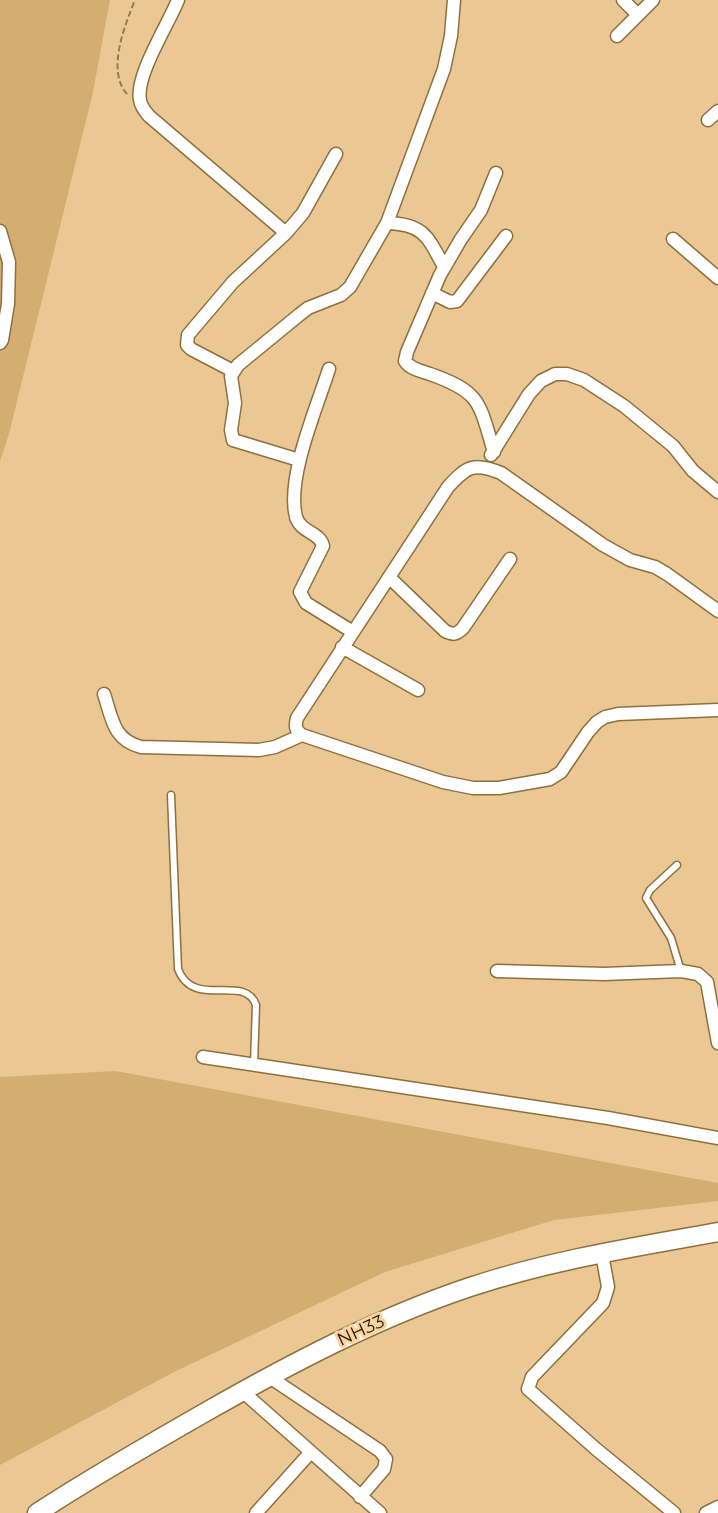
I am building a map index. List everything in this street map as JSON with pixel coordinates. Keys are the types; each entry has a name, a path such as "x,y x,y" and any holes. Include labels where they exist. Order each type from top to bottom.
{"main road":[{"name":"NH33","path":"44,1511 122,1458 268,1376 350,1335 430,1302 528,1269 718,1232"}],"street":[{"path":"178,0 144,72 140,89 142,108 286,233"},
{"path":"299,460 233,440 231,430 235,403 231,381 233,371 308,308 341,295 350,287 387,223 444,69 451,36 454,0"},
{"path":"623,0 638,15"},
{"path":"617,36 653,0"},
{"path":"708,120 718,111"},
{"path":"233,371 191,349 187,345 188,335 233,282 286,233 312,199 336,154"},
{"path":"494,452 477,402 467,390 452,382 412,368 405,361 444,267 481,210 496,173"},
{"path":"387,223 403,223 422,231 429,239 444,267"},
{"path":"0,231 9,262 8,304 0,343"},
{"path":"432,293 450,302 457,301 506,236"},
{"path":"673,238 718,278"},
{"path":"329,369 299,460 294,491 300,526 322,541 323,546 300,592 306,603 353,632"},
{"path":"484,466 529,394 541,381 555,374 567,374 584,380 624,406 673,446 693,471 716,486"},
{"path":"718,611 667,573 616,553 501,473 484,466 473,466 462,471 448,487 342,647 297,718 295,725 296,731 302,735 443,782 473,788 499,788 550,779 561,772 588,732 605,717 618,714 718,710"},
{"path":"389,577 445,631 452,634 458,633 463,628 510,559"},
{"path":"342,647 418,690"},
{"path":"104,694 116,731 130,744 141,747 259,750 275,747 302,735"},
{"path":"497,971 698,974 707,982 718,1043"},
{"path":"203,1057 608,1118 718,1138"},
{"path":"602,1254 608,1287 603,1303 532,1377 528,1389 604,1456 674,1513"},
{"path":"268,1376 380,1451 386,1459 384,1469 360,1497"},
{"path":"242,1392 380,1513"},
{"path":"256,1513 310,1453"},
{"path":"706,1513 718,1507"}],"lane":[{"path":"171,795 178,969 189,986 198,990 238,991 254,998 256,1005 254,1064"},
{"path":"676,865 650,890 646,898 671,938 681,972"}],"path":[{"path":"135,0 122,38 117,72 125,92 142,108"}],"shaded area":[{"path":"0,0 110,0 93,92 9,434 0,461"},
{"path":"116,1071 718,1183 718,1201 554,1220 385,1272 174,1372 0,1465 0,1077"}]}
